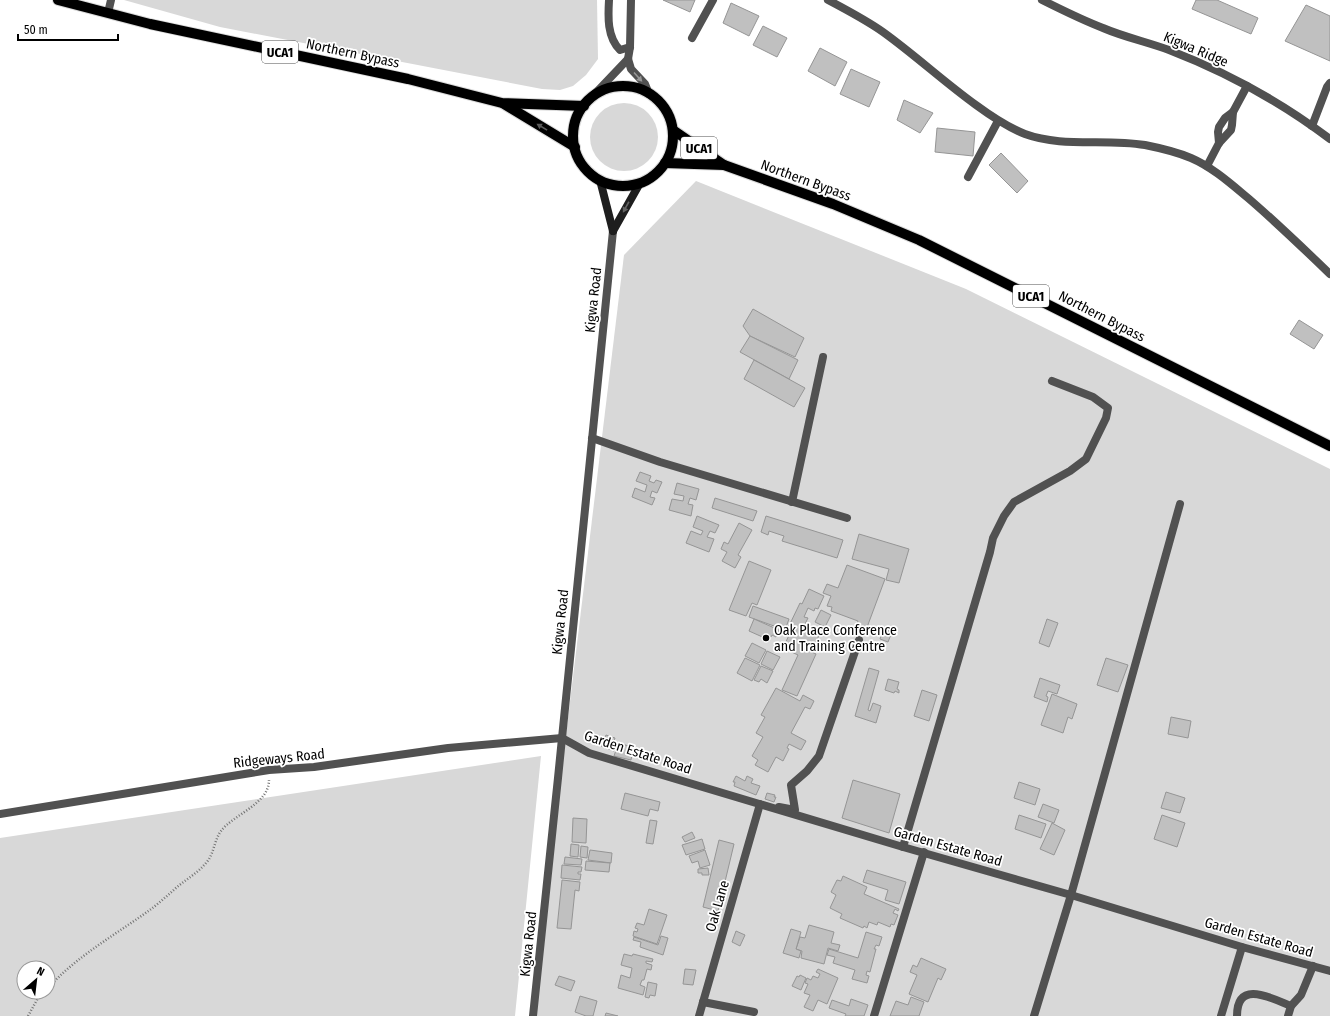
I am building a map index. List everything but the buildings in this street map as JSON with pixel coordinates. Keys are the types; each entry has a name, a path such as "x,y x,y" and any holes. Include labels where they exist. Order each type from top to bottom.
{"main road":[{"name":"Northern Bypass","path":"58,0 150,24 408,79 502,103"},
{"path":"614,87 628,87 650,94 664,107 670,119 673,130 673,142 670,153 661,170 651,178 640,183 627,186 615,185 600,180 592,175 583,166 576,153 573,139 575,125 580,112 586,103 600,92 614,87"},
{"name":"UCA1","path":"502,103 586,103"},
{"name":"UCA1","path":"502,103 575,147"},
{"name":"UCA1","path":"673,130 724,165"},
{"name":"UCA1","path":"666,163 724,165"},
{"name":"Northern Bypass","path":"724,165 834,204 919,240 1330,446"},
{"path":"600,180 613,231"},
{"path":"613,231 640,183"}],"street":[{"path":"108,13 111,0"},
{"path":"609,0 608,16 610,31 615,45 620,50 630,47"},
{"path":"631,0 630,47 628,59 631,69 645,84 650,94"},
{"path":"692,38 713,0"},
{"path":"828,0 855,14 883,32 956,91 998,121 1025,134 1060,142 1105,142 1144,145 1170,151 1191,158 1207,166 1270,217 1330,274"},
{"name":"Kigwa Ridge","path":"1042,0 1103,28 1168,50 1204,65 1247,86 1312,126 1330,139"},
{"path":"586,103 628,59"},
{"path":"1312,126 1327,87 1330,83"},
{"path":"1219,143 1219,127 1233,112 1247,86"},
{"path":"1207,166 1219,143 1230,130 1233,112"},
{"path":"968,177 998,121"},
{"name":"Kigwa Road","path":"533,1016 613,231"},
{"path":"792,502 824,357"},
{"path":"903,847 993,538 1004,516 1014,502 1070,471 1086,459 1106,418 1108,408 1093,397 1052,381"},
{"path":"592,438 660,462 847,518"},
{"path":"1034,1016 1071,895 1180,504"},
{"path":"760,804 795,810 791,785 807,771 819,756 858,640"},
{"name":"Garden Estate Road","path":"562,738 589,753 1242,947 1330,971"},
{"name":"Ridgeways Road","path":"0,814 269,770 314,767 448,748 562,738"},
{"name":"Oak Lane","path":"699,1016 760,804"},
{"path":"874,1016 924,852"},
{"path":"1220,1016 1242,947"},
{"path":"1288,1016 1291,1006 1301,995 1313,966"},
{"path":"1237,1016 1240,999 1247,994 1267,997 1291,1006"},
{"path":"702,1002 754,1012"}],"path":[{"path":"56,980 79,958 148,911 192,876 208,859 221,831 237,816 253,806 263,796 269,787 269,770"},
{"path":"28,1016 37,1000"}],"shaded area":[{"path":"124,0 597,0 598,59 586,75 573,86 560,90 542,89 220,27"},
{"path":"624,103 637,106 648,113 655,124 658,137 655,150 648,161 637,168 624,171 611,168 600,161 593,150 590,137 593,124 600,113 611,106"},
{"path":"696,181 966,289 1330,469 1330,1016 532,1016 624,255"},
{"path":"541,756 515,1016 0,1016 0,838"}],"place":[{"name":"Oak Place Conference and Training Centre","path":"766,638"}]}
